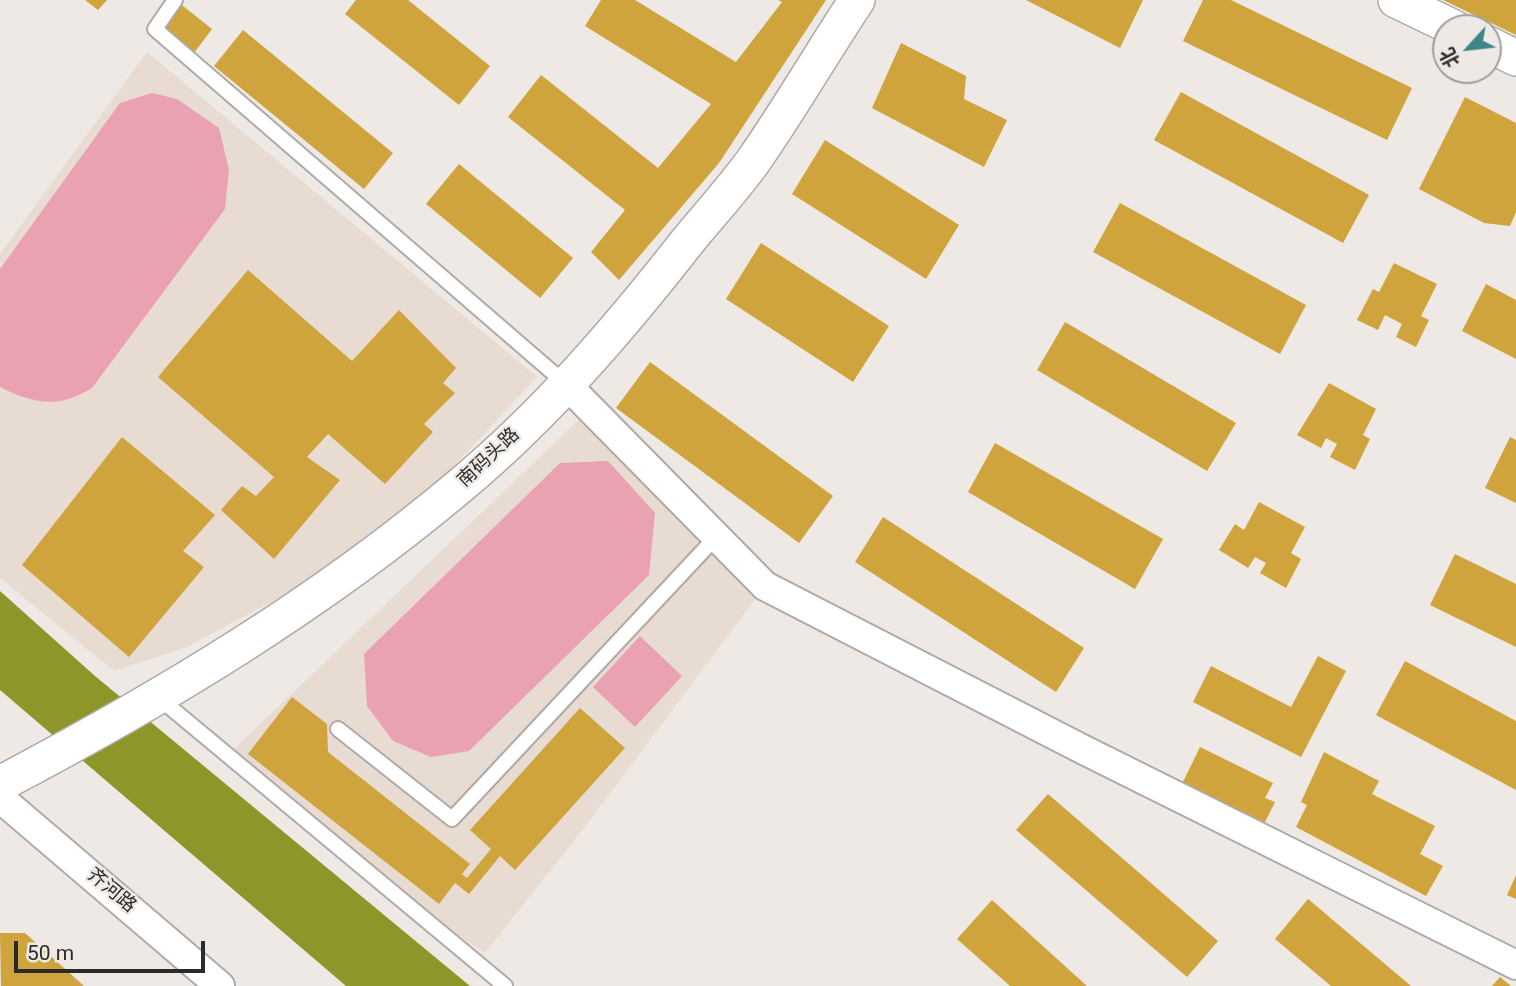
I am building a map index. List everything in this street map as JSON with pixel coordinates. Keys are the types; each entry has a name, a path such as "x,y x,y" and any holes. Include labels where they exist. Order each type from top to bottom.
{"street":[{"name":"南码头路","path":"0,784 159,698 269,630 369,559 464,483 566,384 628,317 753,161 857,0"},
{"path":"1396,0 1432,17"},
{"path":"566,384 765,586 1084,750 1516,965"},
{"name":"齐河路","path":"0,798 220,986"}],"lane":[{"path":"175,0 155,29 566,384"},
{"path":"338,729 453,819 717,537"},
{"path":"159,698 505,986"}],"shaded area":[{"path":"147,52 537,377 445,476 301,586 185,648 114,671 0,578 0,254"},
{"path":"152,93 177,99 219,128 229,170 225,209 92,388 68,399 46,402 0,387 0,269 120,103"},
{"path":"590,409 765,586 588,823 485,953 441,924 233,750"},
{"path":"608,461 655,513 649,575 469,751 431,757 393,741 367,706 364,654 560,463"},
{"path":"0,591 95,676 470,986 346,986 0,690"},
{"path":"640,636 682,676 635,727 593,687"}],"building":[{"path":"85,0 107,0 98,10"},
{"path":"356,0 408,0 490,66 459,105 345,14"},
{"path":"601,0 635,0 736,62 782,2 778,0 826,0 719,163 619,280 591,252 625,210 508,117 541,75 658,168 711,104 585,26"},
{"path":"1026,0 1143,0 1120,48"},
{"path":"1203,0 1231,0 1412,88 1387,140 1183,41"},
{"path":"1443,0 1516,0 1516,35 1502,28 1502,14 1472,14"},
{"path":"178,2 212,29 194,53 159,26"},
{"path":"243,30 393,153 364,189 214,66"},
{"path":"901,43 966,76 964,99 1007,120 984,167 872,108"},
{"path":"1181,92 1369,195 1343,243 1154,140"},
{"path":"1465,97 1516,123 1516,212 1510,226 1484,223 1419,189"},
{"path":"825,140 959,225 926,279 792,194"},
{"path":"459,164 573,258 540,298 426,204"},
{"path":"1120,203 1306,305 1280,354 1093,252"},
{"path":"761,243 889,326 853,382 726,299"},
{"path":"1394,263 1437,284 1421,316 1429,320 1416,347 1396,337 1402,324 1385,315 1378,330 1357,320 1373,289 1379,292"},
{"path":"248,270 352,361 399,310 456,368 443,383 455,393 424,424 433,432 385,484 328,434 307,457 340,480 274,559 221,510 242,486 256,496 274,477 158,377"},
{"path":"1486,284 1516,300 1516,359 1462,331"},
{"path":"1065,322 1236,423 1207,471 1037,370"},
{"path":"650,362 833,496 799,543 616,408"},
{"path":"1329,383 1376,409 1363,435 1370,439 1355,470 1330,457 1337,444 1326,438 1321,448 1297,435"},
{"path":"122,437 215,515 183,551 204,567 129,657 22,565"},
{"path":"1510,437 1516,440 1516,503 1485,488"},
{"path":"995,443 1163,539 1135,589 968,492"},
{"path":"1259,502 1305,527 1291,553 1301,559 1286,588 1260,573 1266,563 1255,557 1248,568 1219,550 1235,524 1244,530"},
{"path":"883,517 1084,648 1056,692 855,562"},
{"path":"1455,554 1516,584 1516,647 1430,605"},
{"path":"1318,656 1346,671 1301,757 1193,702 1211,666 1291,707"},
{"path":"1405,661 1516,721 1516,790 1376,715"},
{"path":"292,697 327,724 328,752 470,864 462,874 467,878 491,849 470,830 580,708 625,748 515,870 500,856 469,894 455,883 439,904 248,754"},
{"path":"1200,747 1273,783 1265,798 1275,802 1262,828 1181,786"},
{"path":"1324,752 1379,781 1372,794 1435,826 1420,854 1443,866 1426,896 1296,827 1307,805 1301,802"},
{"path":"1048,794 1218,941 1187,977 1016,830"},
{"path":"1516,875 1516,899 1507,895"},
{"path":"1308,899 1411,986 1331,986 1275,939"},
{"path":"992,900 1087,986 1010,986 957,939"},
{"path":"0,933 25,933 84,986 1,986"},
{"path":"1500,977 1511,986 1492,986"}]}
